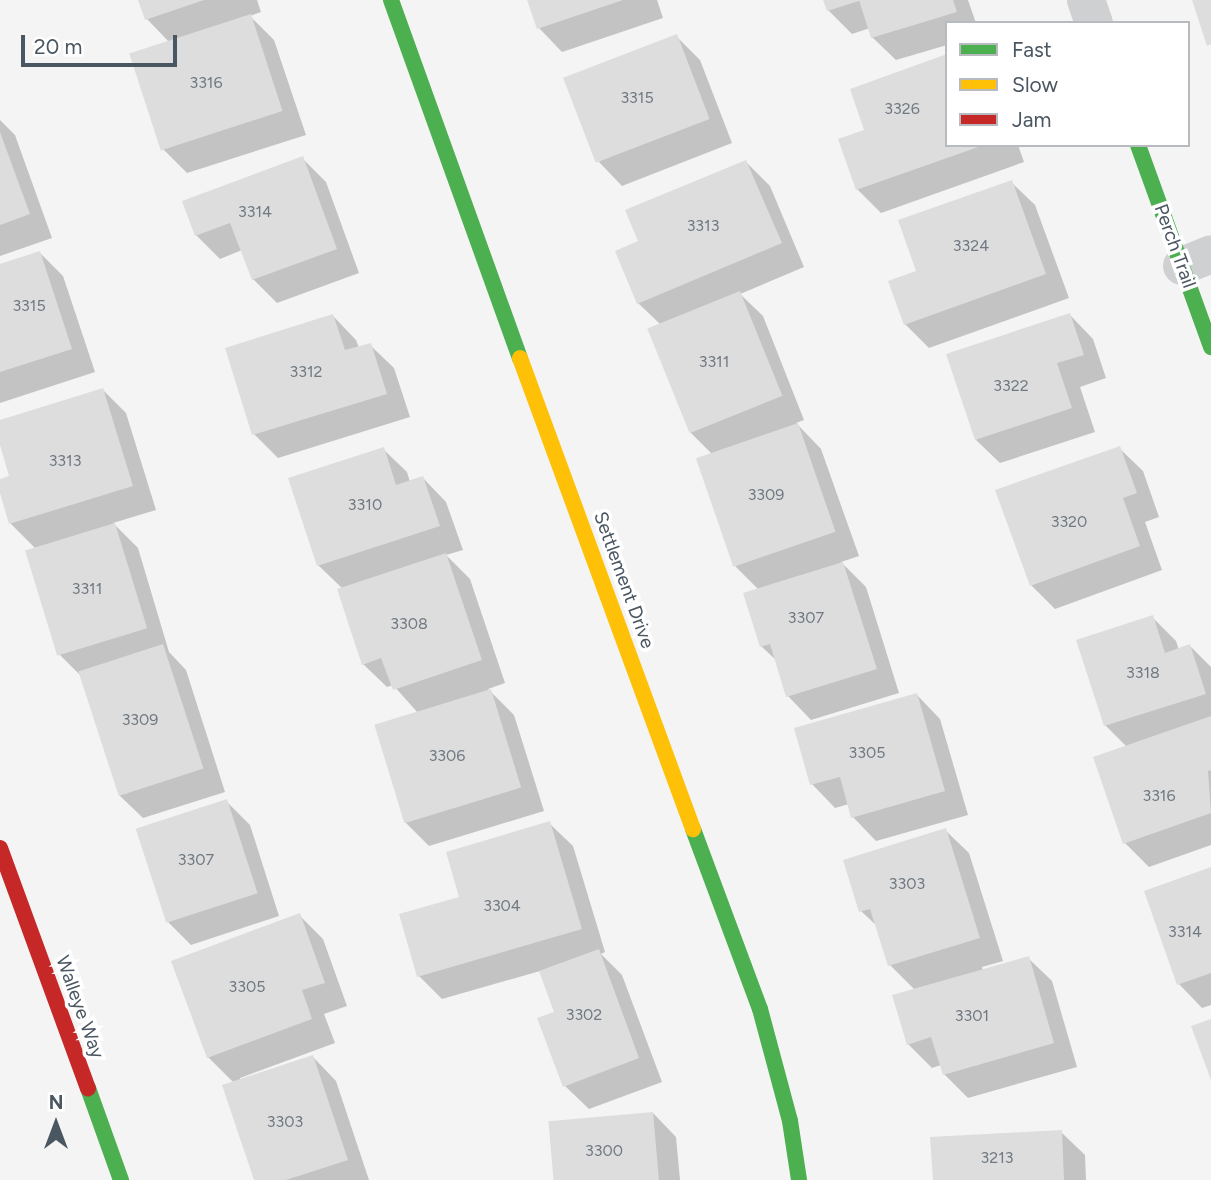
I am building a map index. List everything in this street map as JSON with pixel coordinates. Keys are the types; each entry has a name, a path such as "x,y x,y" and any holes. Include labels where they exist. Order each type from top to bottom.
{"street":[{"name":"Settlement Drive","path":"391,0 760,1009 790,1121 799,1180"},
{"path":"1086,0 1093,21"},
{"name":"Perch Trail","path":"1139,147 1196,260 1211,347"},
{"name":"Walleye Way","path":"0,848 121,1180"}],"building":[{"path":"138,0 204,0 145,20"},
{"path":"527,0 623,0 537,29"},
{"path":"823,0 859,0 859,1 827,11"},
{"path":"859,0 953,0 957,12 871,38"},
{"path":"1192,0 1211,0 1211,44 1207,46"},
{"path":"251,14 283,111 161,151 129,54"},
{"path":"677,34 710,119 596,163 563,78"},
{"path":"945,55 945,147 978,147 856,190 838,139 864,130 850,89"},
{"path":"0,132 30,214 0,225"},
{"path":"303,156 337,249 252,280 230,223 195,236 182,201"},
{"path":"746,160 782,243 637,304 615,251 638,241 625,210"},
{"path":"1012,180 1046,274 904,325 888,281 916,271 898,220"},
{"path":"40,251 72,349 0,372 0,264"},
{"path":"740,291 782,396 690,433 647,328"},
{"path":"1070,313 1084,355 1057,363 1072,408 975,440 946,354"},
{"path":"333,314 345,350 371,343 387,394 252,435 225,348"},
{"path":"103,388 133,486 9,524 0,493 0,479 9,476 0,445 0,420"},
{"path":"798,423 835,532 733,567 696,458"},
{"path":"1120,446 1137,493 1123,498 1140,546 1030,586 995,490"},
{"path":"384,447 396,485 423,476 440,526 317,566 288,478"},
{"path":"115,523 147,628 57,656 25,550"},
{"path":"446,553 482,660 393,690 381,658 362,665 337,589"},
{"path":"843,562 877,669 786,697 770,644 760,647 743,593"},
{"path":"1153,615 1165,653 1190,644 1206,694 1104,726 1076,640"},
{"path":"163,644 203,769 119,796 78,672"},
{"path":"491,689 521,787 404,823 374,725"},
{"path":"917,693 945,791 851,818 840,777 810,785 794,728"},
{"path":"1211,716 1211,770 1208,771 1211,813 1123,844 1093,757"},
{"path":"227,799 258,893 166,923 136,829"},
{"path":"550,821 582,929 417,977 399,914 459,897 446,852"},
{"path":"946,828 980,938 888,966 870,909 859,912 843,860"},
{"path":"1211,867 1211,973 1177,985 1144,891"},
{"path":"300,913 325,983 302,990 312,1019 207,1058 171,961"},
{"path":"599,949 639,1058 563,1087 537,1018 554,1012 539,971"},
{"path":"1029,956 1054,1043 943,1075 931,1037 907,1045 892,995"},
{"path":"1211,1019 1211,1080 1191,1026"},
{"path":"313,1055 348,1160 286,1180 254,1180 222,1085"},
{"path":"653,1112 659,1180 554,1180 548,1121"},
{"path":"1062,1130 1064,1180 933,1180 930,1137"}],"traffic: fast":[{"path":"391,0 520,358"},
{"path":"1139,147 1211,347"},
{"path":"693,829 760,1009 790,1121 799,1180"},
{"path":"88,1088 121,1180"}],"traffic: slow":[{"path":"520,358 693,829"}],"traffic: jam":[{"path":"0,848 88,1088"}]}
